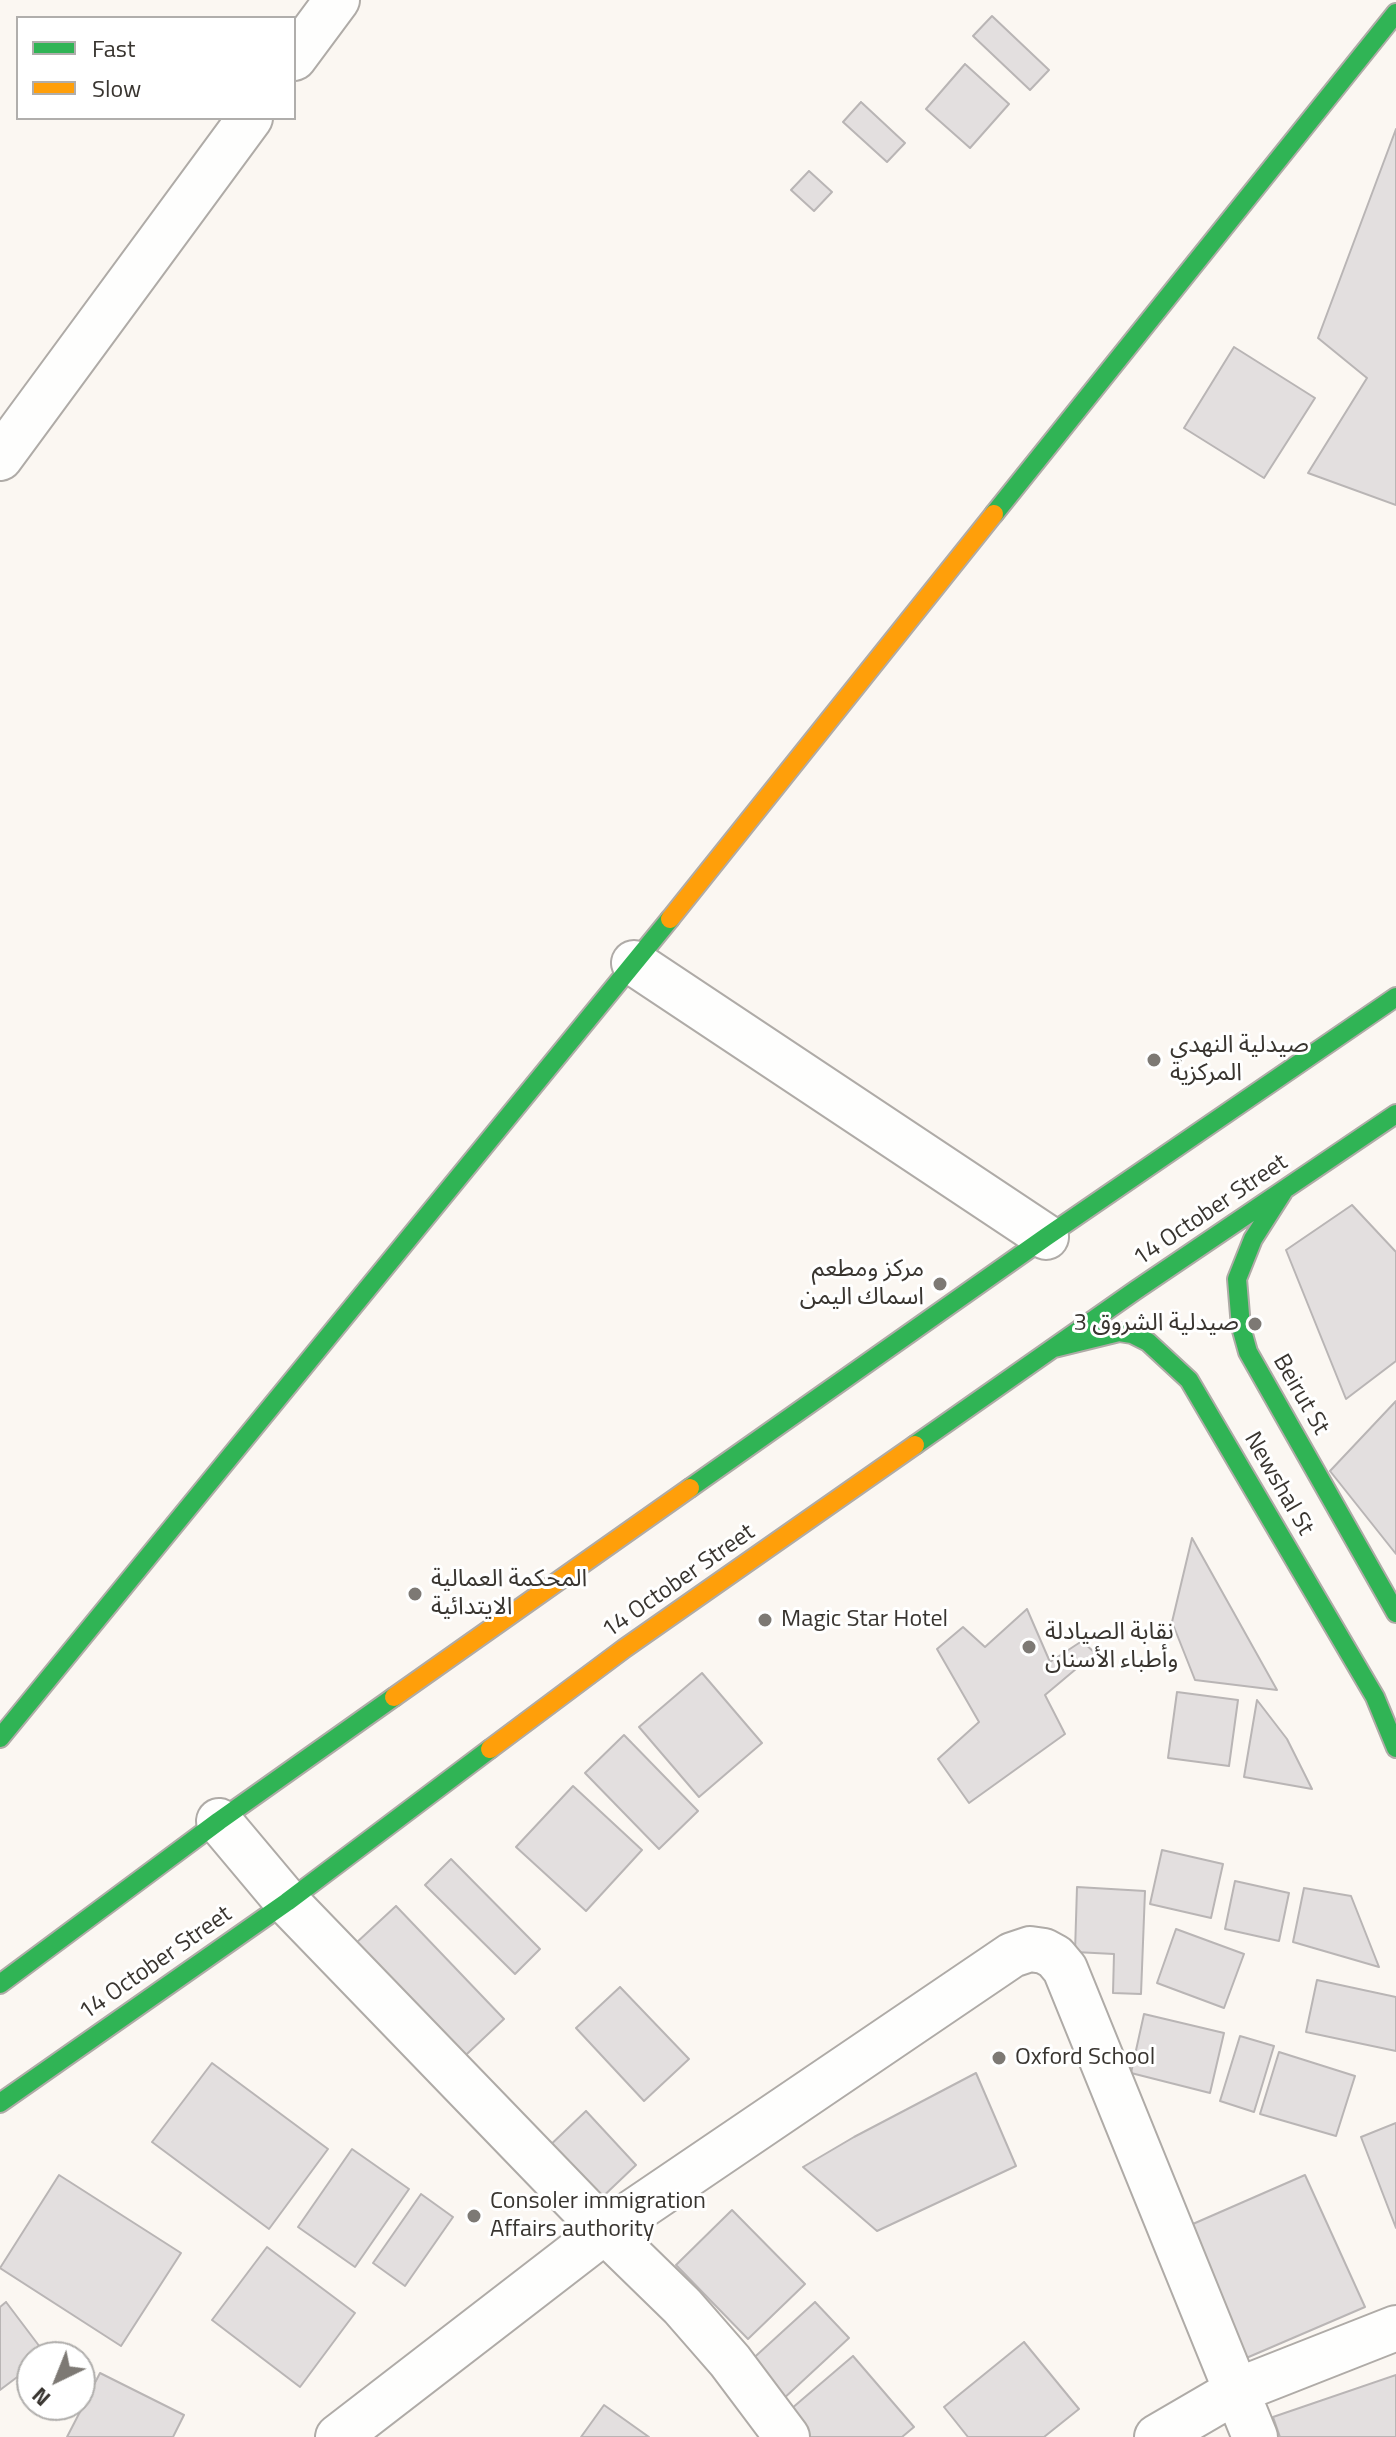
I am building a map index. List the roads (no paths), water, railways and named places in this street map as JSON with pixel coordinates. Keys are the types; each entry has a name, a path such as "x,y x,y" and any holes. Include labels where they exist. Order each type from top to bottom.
{"main road":[{"path":"0,1738 634,963 1396,13"},
{"path":"0,1984 219,1821 1046,1237 1396,997"},
{"name":"14 October Street","path":"0,2103 287,1902 625,1648 1396,1114"},
{"name":"Beirut St","path":"1283,1192 1253,1239 1237,1279 1238,1312 1244,1339 1248,1352 1396,1613"},
{"name":"Newshal St","path":"1054,1348 1119,1332 1132,1334 1148,1342 1189,1380 1375,1697 1396,1748"}],"street":[{"path":"296,55 337,0"},
{"path":"0,458 249,120"},
{"path":"634,963 1046,1237"},
{"path":"219,1821 287,1902 605,2231 682,2306 730,2361 787,2437"},
{"path":"338,2437 605,2231 1012,1955 1030,1949 1055,1957 1065,1969 1255,2437"},
{"path":"1157,2437 1236,2391 1396,2328"}],"place":[{"name":"صيدلية النهدي المركزية","path":"1154,1060"},
{"name":"مركز ومطعم اسماك اليمن","path":"940,1284"},
{"name":"صيدلية الشروق 3","path":"1255,1324"},
{"name":"المحكمة العمالية الايتدائية","path":"415,1594"},
{"name":"Magic Star Hotel","path":"765,1620"},
{"name":"نقابة الصيادلة وأطباء الأسنان","path":"1029,1647"},
{"name":"Oxford School","path":"999,2058"},
{"name":"Consoler immigration Affairs authority","path":"474,2216"}]}
